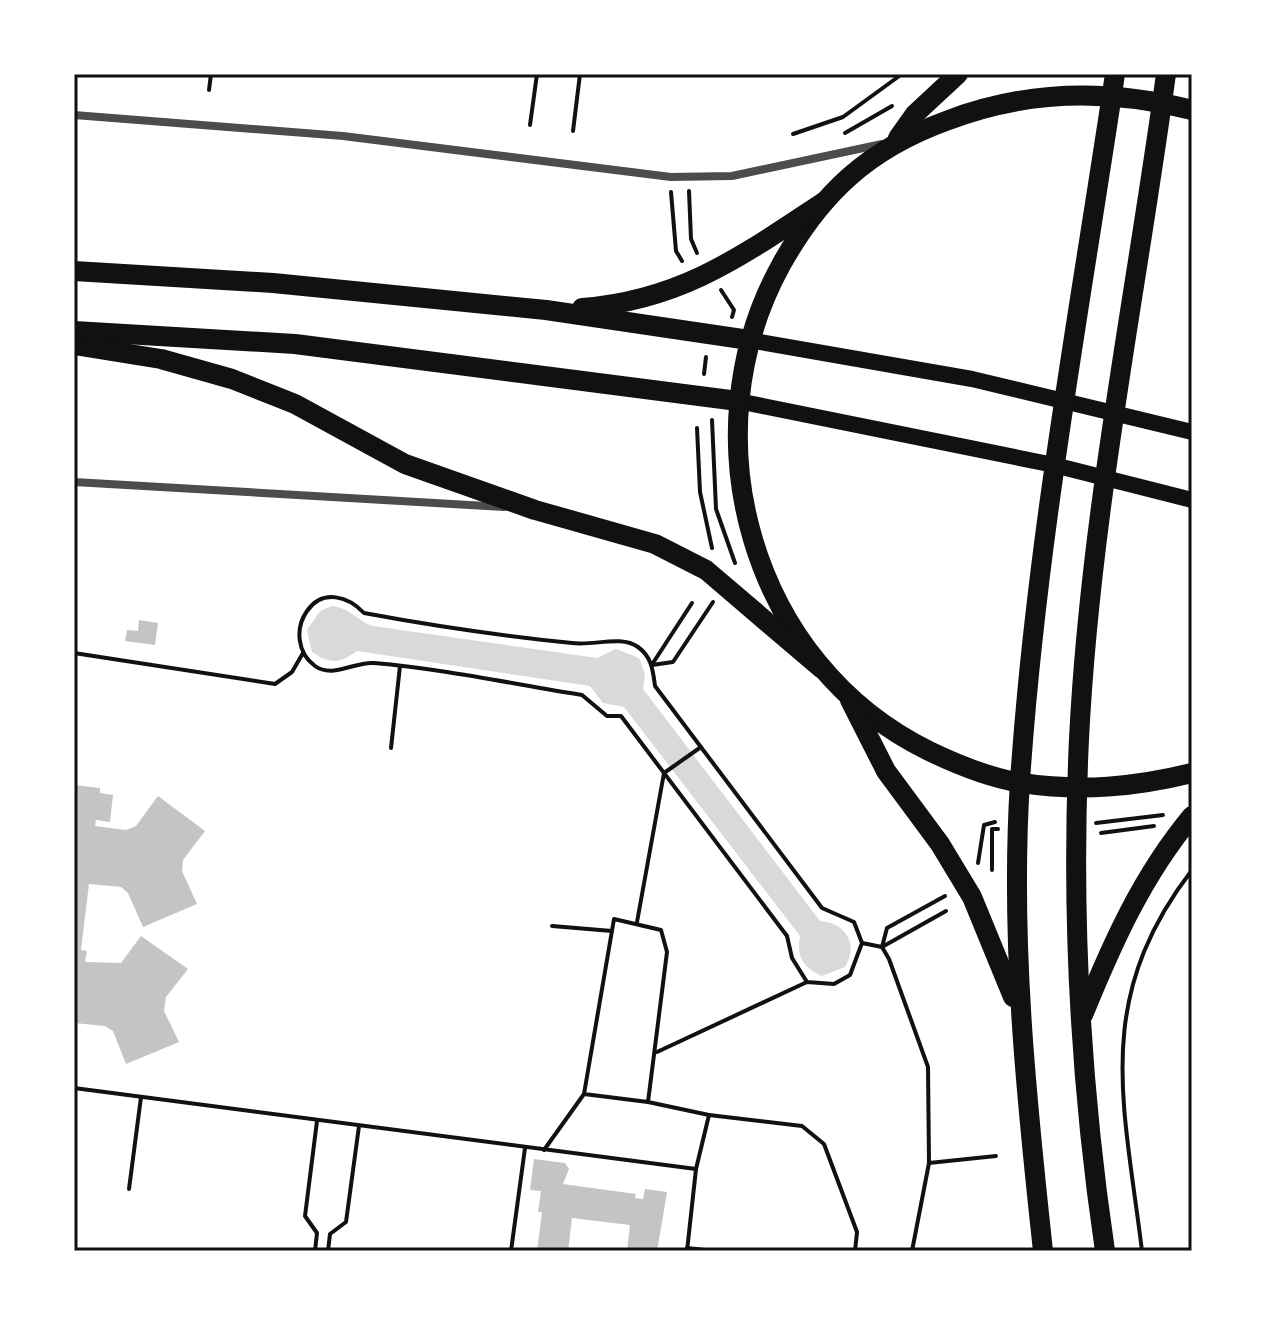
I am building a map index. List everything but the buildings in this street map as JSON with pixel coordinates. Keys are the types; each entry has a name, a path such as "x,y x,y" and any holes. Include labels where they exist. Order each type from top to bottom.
{"main road":[{"path":"896,140 915,114 958,74"},
{"path":"1043,1251 1018,1014 1020,783 1054,465 1115,74"},
{"path":"1105,1251 1092,1159 1080,1023 1077,789 1083,674 1106,479 1166,74"},
{"path":"546,310 616,305 666,293 710,273 825,201 865,163 896,140 989,107 1056,96 1112,95 1192,110"},
{"path":"822,669 788,622 761,570 744,514 736,457 738,401 749,340 780,267 825,201"},
{"path":"74,271 273,283 546,310 749,340 972,379 1192,432"},
{"path":"74,331 295,344 738,401 1054,465 1192,500"},
{"path":"74,345 161,359 257,388 295,404 405,464 535,510 655,544 706,570 822,669 849,697 911,742 956,764 1020,783 1077,789 1135,786 1192,773"},
{"path":"849,697 886,771 940,844 972,897 1000,959 1018,1014"},
{"path":"1080,1023 1126,914 1158,859 1192,816"}],"street":[{"path":"74,115 343,136 671,177 732,176 766,171 896,140"},
{"path":"74,482 535,510"}],"path":[{"path":"209,90 211,74"},
{"path":"530,125 537,74"},
{"path":"573,131 580,74"},
{"path":"793,134 843,117 902,74"},
{"path":"976,74 983,77 1001,74"},
{"path":"835,137 893,105"},
{"path":"689,185 692,246 734,310 726,337"},
{"path":"671,186 676,251 687,270"},
{"path":"704,374 706,357"},
{"path":"652,665 673,662 735,563 716,509 711,428 715,398"},
{"path":"697,428 700,492 713,554"},
{"path":"657,1052 807,982 834,984 850,975 862,943 854,922 822,908 655,686 652,665 638,647 626,642 608,641 595,646 472,633 364,613 352,600 337,597 319,600 307,611 298,633 303,653 316,667 335,671 370,662 582,695 607,716 621,716 787,936 792,958 807,982"},
{"path":"652,665 692,603"},
{"path":"74,653 275,684 292,672 303,653"},
{"path":"391,748 400,666"},
{"path":"637,922 664,773 701,747"},
{"path":"1101,833 1166,824"},
{"path":"1142,1251 1120,1063 1127,1000 1147,944 1192,870"},
{"path":"862,943 882,947 946,911"},
{"path":"544,1150 584,1094 614,919 661,930 667,952 657,1052 648,1102"},
{"path":"552,926 612,931"},
{"path":"882,947 928,1067 929,1163 912,1251"},
{"path":"74,1088 696,1169"},
{"path":"584,1094 648,1102 709,1115 802,1126 824,1144 857,1232 855,1251"},
{"path":"129,1189 141,1097"},
{"path":"709,1115 696,1169 687,1250 714,1251"},
{"path":"315,1251 317,1233 305,1216 317,1121"},
{"path":"317,1233 330,1234 346,1222 359,1125"},
{"path":"511,1251 525,1148"},
{"path":"929,1163 996,1156"},
{"path":"328,1251 330,1234"}],"shaded area":[{"path":"332,606 344,609 373,626 597,658 616,649 639,658 645,674 643,689 820,921 837,926 848,936 851,950 845,967 822,976 806,965 800,955 800,936 624,707 603,703 590,686 357,651 340,660 324,659 312,652 307,630 320,611"}]}
